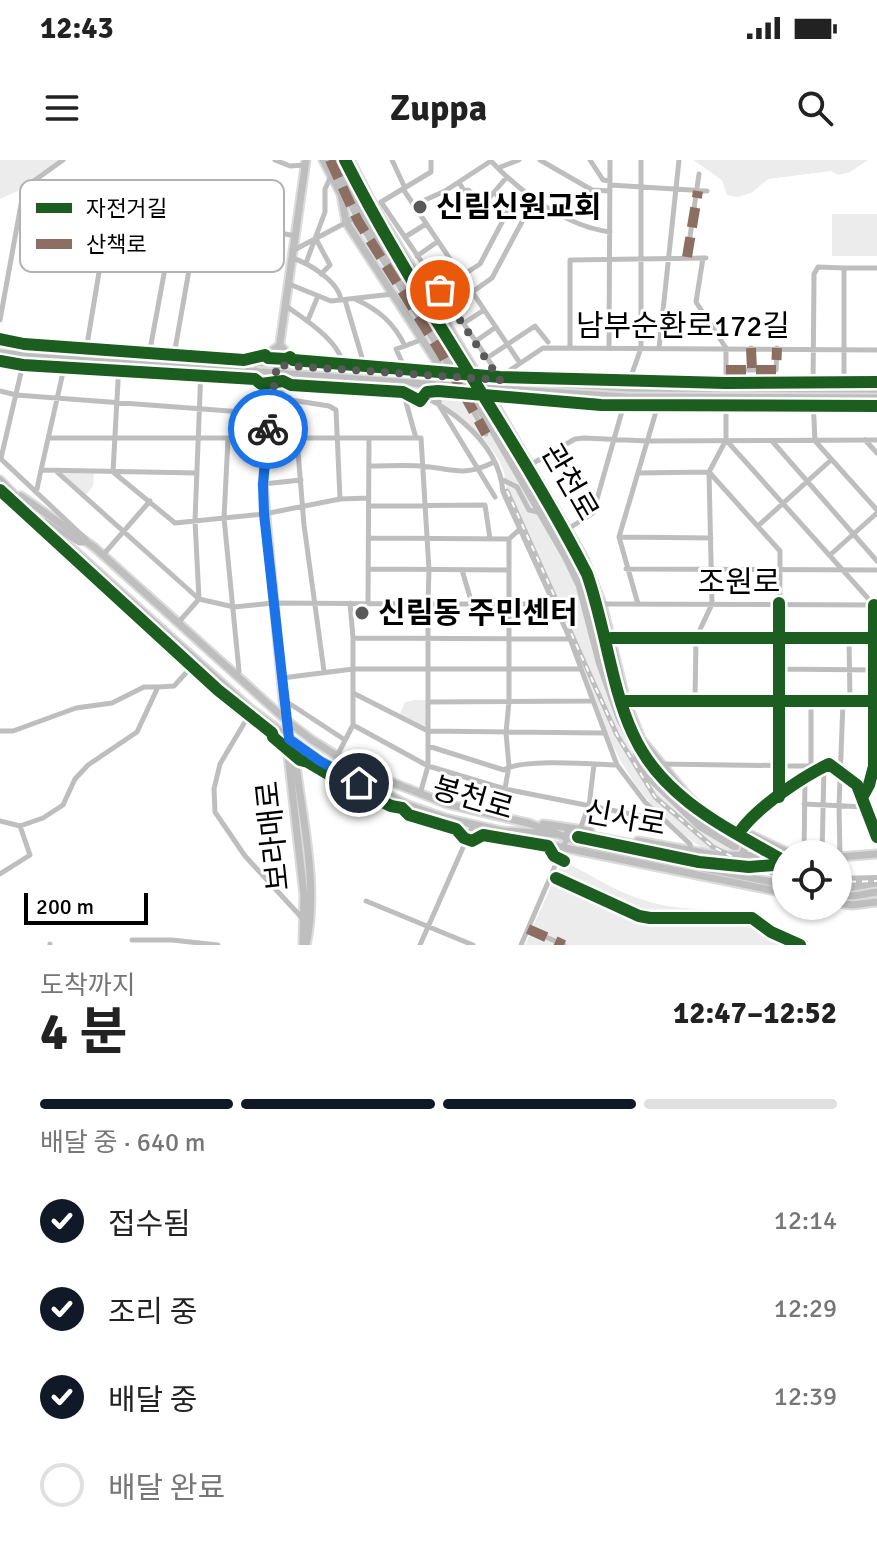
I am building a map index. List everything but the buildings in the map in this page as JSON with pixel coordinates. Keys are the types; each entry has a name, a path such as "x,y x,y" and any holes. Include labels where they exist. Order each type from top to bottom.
{"main road":[{"path":"323,160 341,194 348,221 446,376"},
{"name":"관천로","path":"350,160 584,558 602,604 626,701 641,739 659,764 703,810 743,838 745,844 741,857"},
{"path":"289,739 263,484 266,439 306,163"},
{"path":"0,343 173,356 361,380 464,387 877,389"},
{"path":"0,353 201,368 253,365 280,345"},
{"path":"280,345 297,370"},
{"path":"253,365 272,396"},
{"path":"272,396 297,370 344,369 500,378 525,386 626,397 877,398"},
{"path":"464,377 469,383 464,387"},
{"name":"봉천로","path":"1,482 252,710 320,761 374,791 445,818 502,831 511,837 772,890"},
{"name":"봉천로","path":"15,493 33,502 94,547 235,676 286,720 336,757 420,795 528,823 584,844 772,882"},
{"path":"172,637 182,635 179,625"},
{"path":"200,663 202,655 213,656"},
{"name":"보라매로","path":"289,739 287,746 302,874 306,945"},
{"name":"보라매로","path":"289,739 294,748 309,875 306,945"},
{"path":"445,818 435,808 447,804"},
{"name":"신사로","path":"528,823 580,829 691,851 702,856 772,857"},
{"name":"관천로","path":"730,827 772,848"},
{"name":"신사로","path":"502,831 581,834 736,863 772,859"},
{"path":"852,856 877,854"},
{"path":"852,896 877,892"},
{"path":"852,905 877,902"}],"street":[{"path":"35,180 63,160"},
{"path":"275,160 290,166 306,163"},
{"path":"330,160 358,221 409,299 486,434"},
{"path":"392,160 404,188 437,242 520,363"},
{"path":"366,371 340,293 321,274 293,254 431,172 431,160"},
{"path":"414,205 459,182 490,160 506,178 558,213 610,232"},
{"path":"498,168 519,160"},
{"path":"540,160 589,189 640,186 707,191"},
{"path":"590,160 610,186"},
{"path":"609,347 610,160"},
{"path":"629,382 641,348 641,160"},
{"path":"659,348 679,160"},
{"path":"687,257 699,174"},
{"path":"306,263 326,208 325,186 331,176"},
{"path":"459,182 464,191 468,190 484,204 506,178"},
{"path":"440,290 480,264 509,209 495,193"},
{"path":"451,307 492,278 524,218 532,196"},
{"path":"375,206 405,237 500,378"},
{"path":"0,320 20,210"},
{"path":"405,237 426,224"},
{"path":"284,234 296,236"},
{"path":"316,239 330,265 321,274"},
{"path":"417,256 437,242"},
{"path":"570,348 570,260 705,258 696,302 726,348 726,388"},
{"path":"429,273 449,259"},
{"path":"844,268 844,388"},
{"path":"813,388 815,269 877,268"},
{"path":"86,351 99,272"},
{"path":"149,356 164,272"},
{"path":"173,356 188,272"},
{"path":"289,284 331,301 393,294"},
{"path":"308,320 318,296"},
{"path":"354,299 366,304 396,327 405,346"},
{"path":"286,306 308,320 337,350 343,359 344,369"},
{"path":"464,323 484,310"},
{"path":"487,358 535,326 548,342"},
{"path":"476,341 496,327"},
{"path":"407,373 396,349 423,339"},
{"path":"27,347 0,458 37,489 94,547"},
{"name":"남부순환로172길","path":"500,378 541,348 877,350"},
{"path":"751,348 752,370"},
{"path":"726,370 776,370 777,348"},
{"path":"37,489 66,359"},
{"path":"113,472 119,363"},
{"path":"179,625 199,599 195,521 201,368"},
{"name":"관천로","path":"361,380 402,387 439,405 468,428 494,462 502,480 503,492 570,639 617,765 637,793 690,844 691,851"},
{"path":"439,385 439,405 495,497"},
{"path":"402,387 423,466 429,570 428,766 420,795"},
{"path":"0,391 16,395 270,414"},
{"path":"272,396 329,406 336,410 340,499"},
{"path":"568,529 593,513 626,397"},
{"path":"638,604 619,537 660,398"},
{"path":"695,701 696,638 712,604 709,472 726,440 726,398"},
{"path":"813,398 815,441 877,511 830,555"},
{"path":"49,438 418,438"},
{"path":"228,439 224,518 239,671 235,676"},
{"path":"297,439 302,507 324,671"},
{"path":"368,602 369,439"},
{"path":"530,465 575,439 877,440"},
{"path":"726,440 876,605 875,766 863,796"},
{"path":"771,440 877,561"},
{"path":"865,440 877,453"},
{"path":"759,525 831,460"},
{"path":"369,466 423,466 449,472 478,470 494,462"},
{"path":"41,470 197,473"},
{"path":"56,471 199,599 234,607 273,603 368,602 555,604"},
{"path":"113,472 175,523 264,514 340,499 369,498"},
{"path":"638,473 709,472 780,551 779,797"},
{"path":"263,484 301,480"},
{"path":"502,480 517,487 529,510 560,517"},
{"path":"103,555 150,501"},
{"path":"369,506 485,505 490,539"},
{"path":"39,518 83,543 84,539 75,527"},
{"path":"369,538 509,539 520,529"},
{"path":"619,537 711,538"},
{"path":"500,817 509,766 506,733 509,701 509,539"},
{"path":"369,569 508,570"},
{"path":"626,569 877,570"},
{"path":"462,570 472,604"},
{"path":"336,757 353,725 350,603"},
{"name":"조원로","path":"602,604 876,605"},
{"path":"353,638 570,639"},
{"path":"611,638 875,638"},
{"path":"839,840 849,638"},
{"path":"0,731 13,731 76,708 112,703 144,687 174,686 200,663"},
{"path":"281,678 353,669 580,669"},
{"path":"778,669 875,670"},
{"path":"0,821 20,826 43,818 63,805 75,779 88,765 137,732 158,687"},
{"path":"353,693 428,731 603,733"},
{"path":"283,699 345,740"},
{"path":"429,702 591,701"},
{"path":"626,701 875,701"},
{"path":"804,840 804,804 811,766 811,702"},
{"path":"252,710 220,764 214,789 215,812 245,856 304,919"},
{"path":"353,725 428,766 505,789 662,820"},
{"path":"428,746 504,770 509,766 617,765"},
{"path":"580,829 589,806 594,764"},
{"path":"659,764 811,766"},
{"path":"741,830 779,797 829,764 857,785 875,825 877,837"},
{"path":"822,840 824,766"},
{"path":"804,804 865,807"},
{"path":"420,945 473,825"},
{"path":"0,874 30,855 20,826"},
{"path":"521,945 566,835"},
{"path":"366,901 473,945"},
{"path":"528,929 564,945"},
{"path":"132,940 218,945"}],"shaded area":[{"path":"0,160 63,160 35,180 20,180 20,190 0,199"},
{"path":"325,160 348,160 584,561 601,607 633,725 702,810 743,832 723,860 686,837 657,810 634,782 616,751 600,718 553,592 506,491 501,464 485,441 440,405 440,386 447,375 350,225"},
{"path":"330,160 341,160 364,205 474,383 582,570 593,598 623,717 642,756 697,813 737,841 772,857 772,874 697,829 637,771 632,750 616,720 596,664 576,587 562,558 491,435 358,220"},
{"path":"693,160 868,160 850,172 838,175 831,171 768,179 751,193 738,197 727,195 722,180"},
{"path":"832,214 877,214 877,256 832,256"},
{"path":"56,471 94,471 93,486 85,496"},
{"path":"427,700 427,729 400,714 405,702"},
{"path":"562,861 649,902 695,909 758,911 771,929 805,945 525,945"},
{"path":"877,875 877,898 852,898 852,876"}],"railway":[{"path":"507,491 617,735 655,797 713,847 772,873"},
{"path":"852,882 877,881"}],"marked path":[{"path":"330,160 358,221 441,353 486,434"},
{"path":"687,257 698,191"},
{"path":"751,348 752,370"},
{"path":"726,370 776,370 777,348"},
{"path":"528,929 564,945"}],"cycle path":[{"path":"345,160 403,265 529,470 587,574 625,716 646,757 661,777 699,810 772,854"},
{"path":"0,339 24,344 244,360 265,355 268,358 290,357 293,360 500,377 726,383 877,382"},
{"path":"0,361 255,379 261,384 283,381 291,385 403,392 420,401 427,392 438,391 601,405 877,406"},
{"path":"0,490 218,690 300,760 391,806 402,808 409,815 456,829 464,838 472,841 483,835 548,846 554,856 564,861"},
{"path":"779,603 779,797"},
{"path":"863,796 874,766 874,605"},
{"path":"611,638 877,638"},
{"path":"626,701 877,701"},
{"path":"741,830 782,793 829,764 857,785 877,837"},
{"path":"578,837 699,862 749,867 772,865"},
{"path":"556,878 639,916 752,918 771,932 800,945"}],"way so far":[{"path":"268,429 277,365 500,380 440,290"}],"place":[{"name":"신림신원교회","path":"420,207"},
{"name":"신림동 주민센터","path":"362,613"}],"route":[{"path":"268,429 263,484 264,514 289,739 359,783"}]}
